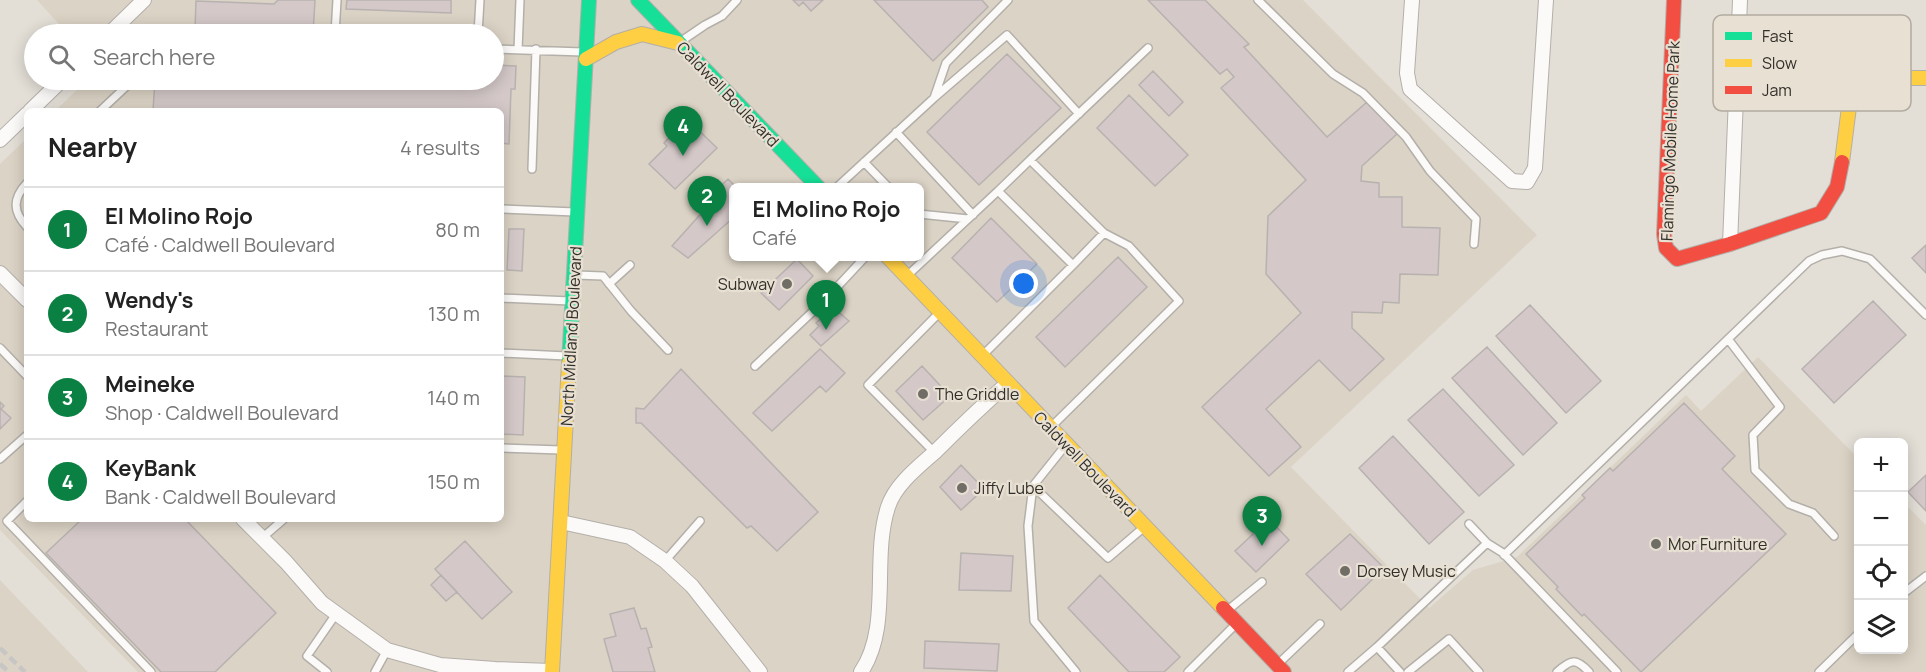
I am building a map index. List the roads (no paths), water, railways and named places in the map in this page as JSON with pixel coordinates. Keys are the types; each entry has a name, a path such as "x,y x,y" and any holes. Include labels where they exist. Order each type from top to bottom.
{"street":[{"path":"119,24 144,0"},
{"name":"North Midland Boulevard","path":"552,671 589,0"},
{"name":"Caldwell Boulevard","path":"638,0 814,183"},
{"path":"1412,0 1407,73 1410,89 1512,181 1527,182 1535,168 1546,0"},
{"name":"Flamingo Mobile Home Park","path":"1674,0 1664,234 1666,248 1677,259 1730,244 1821,213 1837,186 1845,151 1849,111"},
{"path":"1739,15 1740,0"},
{"path":"586,56 616,42 642,34 678,43"},
{"path":"34,108 52,90"},
{"path":"1730,244 1735,111"},
{"path":"0,140 24,118"},
{"name":"Caldwell Boulevard","path":"892,261 1280,668"},
{"path":"0,273 24,297"},
{"path":"861,672 867,663 878,628 883,529 889,505 904,481 1008,383"},
{"path":"246,522 322,603 387,650 440,668 552,671"},
{"path":"561,522 630,537 665,561 692,586 760,672"}],"lane":[{"path":"336,24 337,0"},
{"path":"479,24 480,0"},
{"path":"518,50 520,0"},
{"path":"934,98 946,63 1008,0"},
{"path":"1258,0 1333,74 1364,93 1406,137 1430,171 1476,219 1474,244"},
{"path":"678,43 722,16 734,1"},
{"path":"841,183 1006,35 1079,114"},
{"path":"924,260 1148,48"},
{"path":"504,49 536,50 586,56"},
{"path":"531,169 536,50"},
{"path":"103,108 122,90"},
{"path":"896,132 970,217"},
{"path":"1030,160 1104,233 1130,246 1179,301 1050,427"},
{"path":"864,162 884,183"},
{"path":"24,186 18,192 15,207 24,224"},
{"path":"998,191 1073,265"},
{"path":"504,209 577,213"},
{"path":"924,214 970,217"},
{"path":"982,356 1104,233"},
{"path":"1504,555 1809,261 1842,250 1870,259 1926,315"},
{"path":"755,366 825,300 861,261"},
{"path":"906,277 923,261"},
{"path":"609,284 630,265"},
{"path":"573,274 603,276 668,350"},
{"path":"504,298 573,301"},
{"path":"934,452 868,385 940,312"},
{"path":"1728,339 1780,407 1753,435 1755,470 1789,504 1813,513 1834,536"},
{"path":"0,348 24,373"},
{"path":"504,353 570,356"},
{"path":"0,459 24,438"},
{"path":"1067,444 1033,486 1028,526 1034,621 1076,672"},
{"path":"504,448 565,450"},
{"path":"1033,486 1108,558 1145,527"},
{"path":"24,504 7,521 151,672"},
{"path":"665,561 700,521"},
{"path":"262,538 281,522"},
{"path":"1469,524 1487,543 1504,555 1617,672"},
{"path":"1348,672 1487,543"},
{"path":"1908,590 1926,576"},
{"path":"1226,612 1262,582"},
{"path":"327,672 307,656 336,614"},
{"path":"1188,672 1237,623"},
{"path":"1280,668 1320,624"},
{"path":"1819,672 1854,638"},
{"path":"1408,672 1449,639 1479,672"},
{"path":"1377,647 1400,672"},
{"path":"375,672 387,650"},
{"path":"1557,672 1572,661 1578,662 1589,672"}],"railway":[{"path":"0,648 25,672"},
{"path":"0,664 9,672"}],"place":[{"name":"KeyBank","path":"683,156"},
{"name":"Wendy's","path":"707,226"},
{"name":"Subway","path":"787,284"},
{"name":"El Molino Rojo","path":"826,330"},
{"name":"The Griddle","path":"923,394"},
{"name":"Jiffy Lube","path":"962,488"},
{"name":"Mor Furniture","path":"1656,544"},
{"name":"Meineke","path":"1262,546"},
{"name":"Dorsey Music","path":"1345,571"}]}
